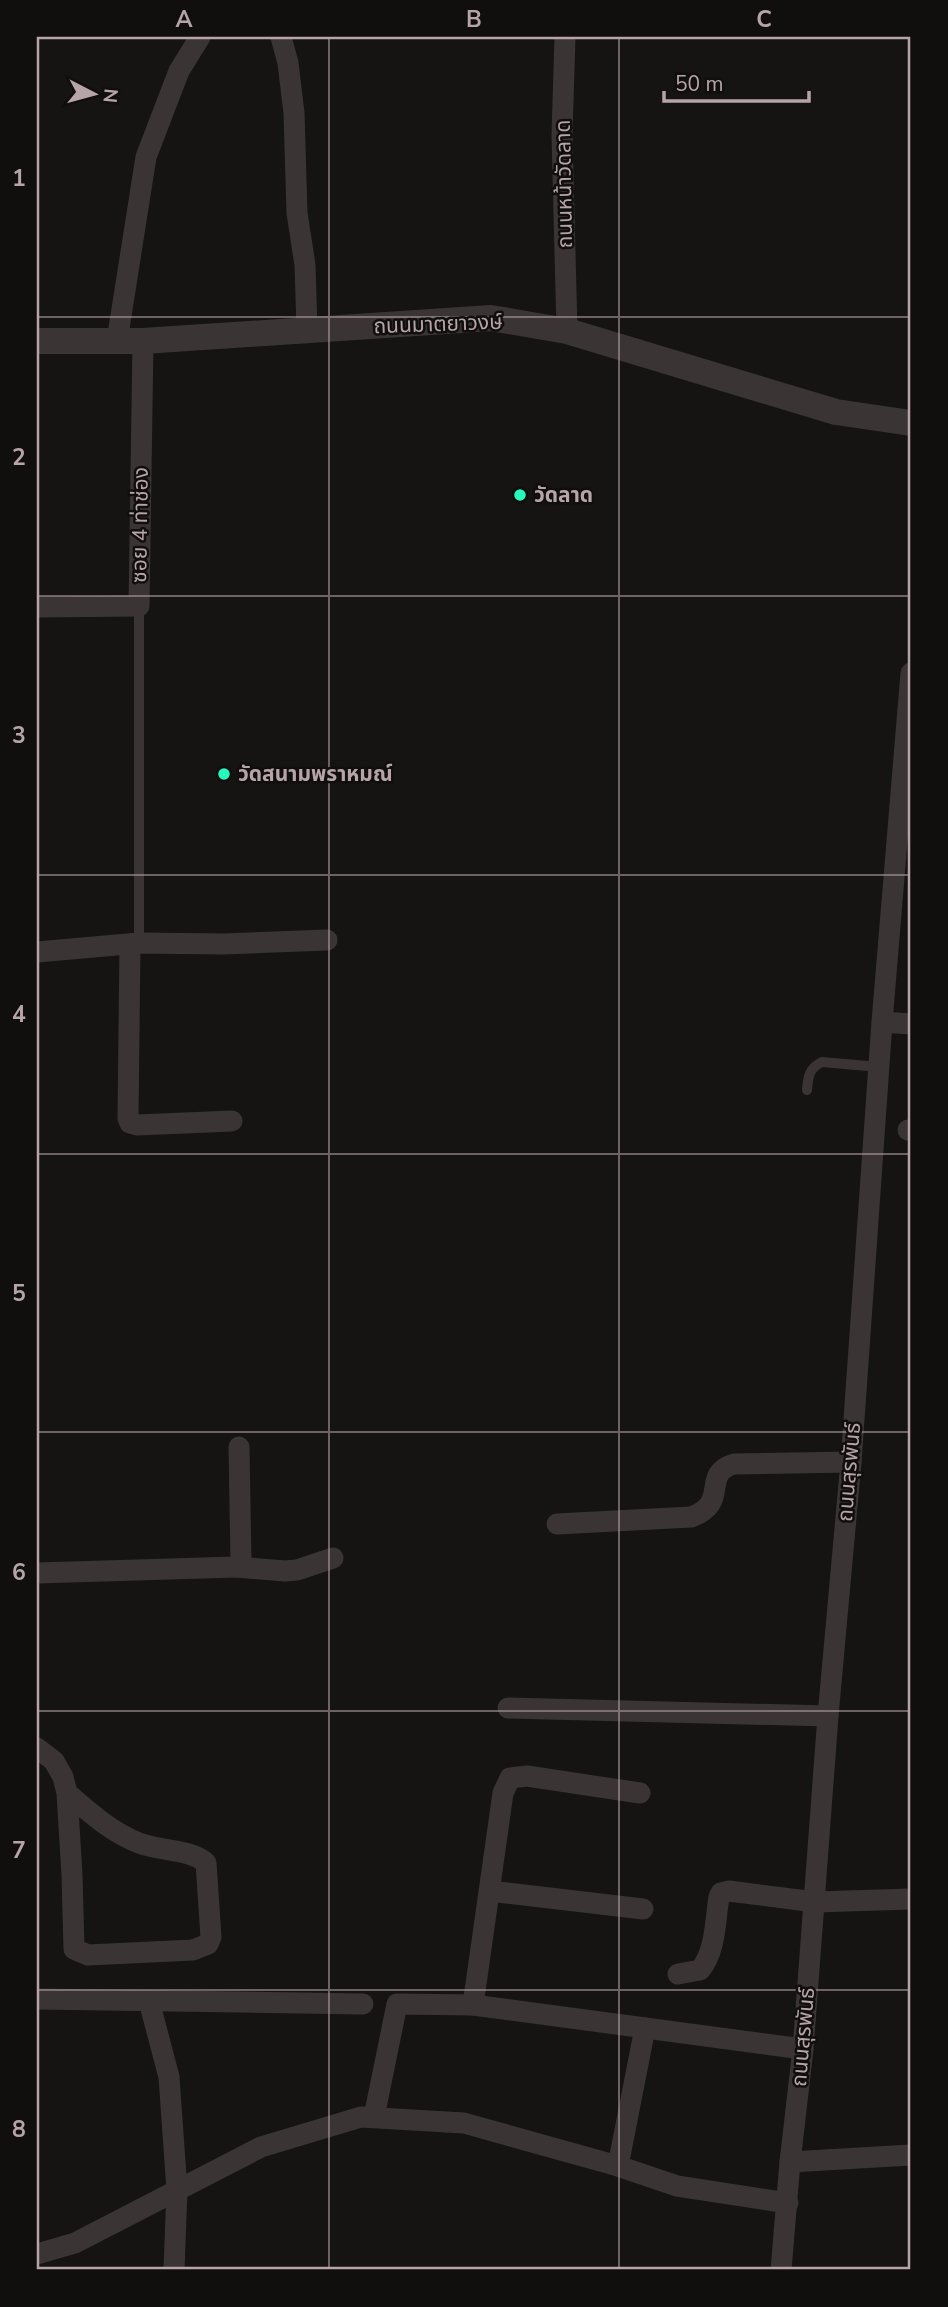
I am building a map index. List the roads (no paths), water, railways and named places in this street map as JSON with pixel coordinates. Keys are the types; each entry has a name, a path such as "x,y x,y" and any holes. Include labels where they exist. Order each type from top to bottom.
{"street":[{"name":"ซอย 4 ท่าช่อง","path":"37,607 139,606 130,341 146,156 179,71 200,37"},
{"path":"281,37 288,63 294,113 297,213 305,265 307,330"},
{"name":"ถนนหน้าวัดลาด","path":"565,37 562,134 567,331"},
{"name":"ถนนมาตยาวงษ์","path":"37,341 130,341 491,318 567,331 836,412 911,423"},
{"name":"ถนนสุรพันธ์","path":"781,2270 803,2049 828,1716 851,1462 878,1067 911,673"},
{"path":"37,952 135,944 327,940"},
{"path":"135,944 128,1118 131,1123 137,1125 232,1121"},
{"path":"882,1022 911,1024"},
{"path":"236,1567 241,1562 239,1447"},
{"path":"556,1524 691,1517 709,1508 713,1501 717,1474 734,1464 851,1462"},
{"path":"37,1573 236,1567 285,1571 297,1570 333,1558"},
{"path":"508,1708 828,1716"},
{"path":"37,1748 60,1769 64,1777 74,1949 88,1955 193,1950 208,1944 211,1937 206,1863 193,1854 155,1848 121,1834 66,1793"},
{"path":"473,2006 503,1793 510,1778 527,1776 640,1793"},
{"path":"490,1891 643,1909"},
{"path":"678,1974 700,1970 705,1964 712,1946 720,1893 729,1891 815,1902 911,1899"},
{"path":"37,1999 363,2004"},
{"path":"149,2001 167,2066 177,2190 174,2270"},
{"path":"374,2118 397,2004 473,2006 803,2049"},
{"path":"618,2166 646,2028"},
{"path":"37,2254 75,2243 261,2147 361,2117 464,2123 618,2166 677,2186 788,2203"},
{"path":"790,2162 911,2155"}],"lane":[{"path":"135,944 139,606"},
{"path":"807,1090 808,1075 815,1065 822,1062 878,1067"}],"place":[{"name":"วัดลาด","path":"520,495"},
{"name":"วัดสนามพราหมณ์","path":"224,774"}]}
